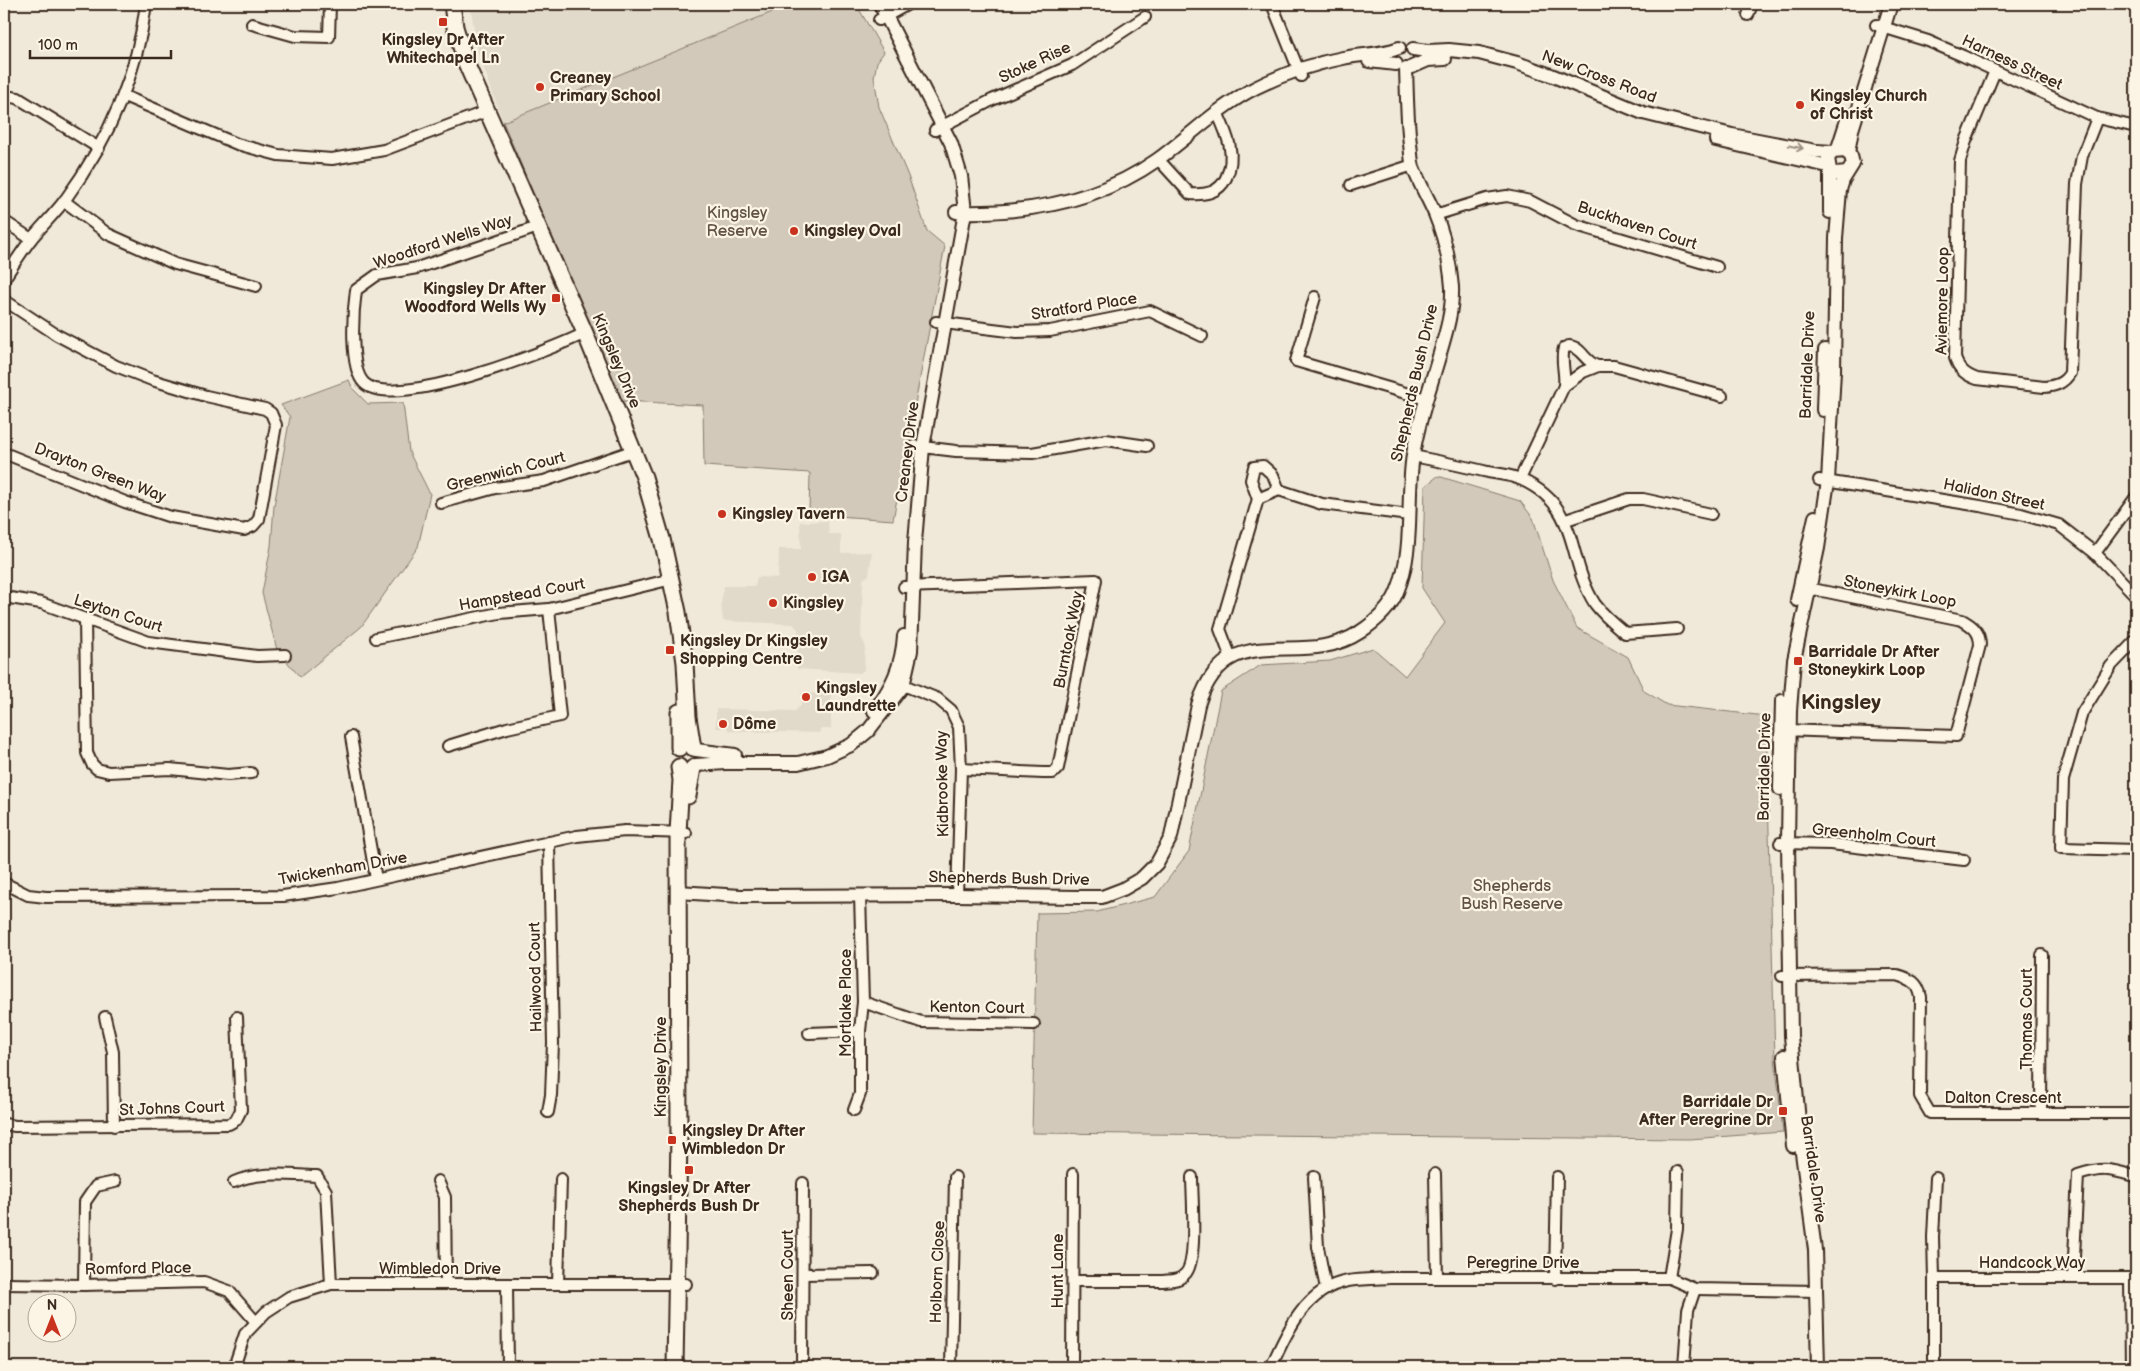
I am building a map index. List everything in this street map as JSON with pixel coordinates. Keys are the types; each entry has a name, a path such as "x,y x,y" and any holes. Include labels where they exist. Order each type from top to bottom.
{"main road":[{"name":"Kingsley Drive","path":"444,4 454,52 483,112 652,500 684,654 689,758 689,788 682,833 682,1284 684,1367"},
{"name":"Kingsley Drive","path":"452,4 460,47 483,112"},
{"name":"Kingsley Drive","path":"675,1367 682,1284"}],"street":[{"path":"4,279 31,239 64,201 99,148 124,96 139,50 146,4"},
{"path":"252,24 294,36 329,37 330,4"},
{"name":"Creaney Drive","path":"689,758 725,755 797,755 824,748 847,737 862,725 899,684 911,650 909,587 918,446 960,216 961,176 956,159 883,18 871,4"},
{"name":"Creaney Drive","path":"880,4 883,18"},
{"path":"883,18 908,4"},
{"path":"1272,4 1300,72"},
{"path":"1748,14 1752,4"},
{"path":"1880,26 1882,4"},
{"path":"1840,152 1852,164 1847,173 1836,174 1829,168 1828,158 1840,152 1880,26 1891,4"},
{"name":"Stoke Rise","path":"939,129 992,100 1072,65 1145,17"},
{"name":"Harness Street","path":"1880,26 1928,42 2097,118 2136,127"},
{"path":"1406,46 1413,49 1417,58 1405,67 1394,58 1399,48 1406,46"},
{"name":"New Cross Road","path":"960,216 1033,208 1069,201 1115,184 1160,162 1254,89 1344,57 1387,53 1399,48"},
{"name":"New Cross Road","path":"1413,49 1480,53 1551,75 1643,113 1732,135 1816,151 1840,152"},
{"name":"New Cross Road","path":"1300,72 1357,62 1379,61 1405,67 1428,60 1442,59 1478,62 1514,71 1548,83 1640,122 1829,168"},
{"name":"Shepherds Bush Drive","path":"682,896 1102,896 1123,889 1142,878 1157,863 1171,836 1198,705 1204,686 1210,676 1231,658 1255,649 1311,649 1343,641 1370,626 1388,608 1397,593 1405,570 1413,456 1419,425 1450,316 1452,288 1448,260 1435,215 1413,165 1407,116 1405,67"},
{"name":"Aviemore Loop","path":"1995,71 1966,141 1960,161 1955,358 1958,366 1969,376 1977,379 2044,387 2061,383 2070,373 2077,184 2082,156 2097,118"},
{"path":"4,96 18,98 99,148"},
{"path":"124,96 237,144 278,155 332,159 384,150 483,112"},
{"path":"1160,162 1190,194 1215,192 1224,184 1231,169 1232,154 1228,135 1219,116"},
{"path":"1351,184 1413,165"},
{"name":"Barridale Drive","path":"1824,480 1831,199 1829,168"},
{"name":"Barridale Drive","path":"1818,1367 1813,1291 1788,1111 1784,1047 1786,976 1784,843 1785,662 1804,588 1813,528 1824,480 1834,371 1836,238 1840,190 1847,173"},
{"name":"Buckhaven Court","path":"1435,215 1487,199 1507,196 1530,201 1576,225 1717,267"},
{"path":"64,201 108,234 175,264 256,286"},
{"path":"4,220 31,239"},
{"name":"Woodford Wells Way","path":"534,228 418,268 377,275 356,290 353,346 359,375 368,386 378,389 414,389 516,362 581,335"},
{"path":"1315,297 1296,361 1426,399"},
{"name":"Drayton Green Way","path":"4,300 57,335 110,363 152,380 188,391 265,409 271,414 276,425 259,519 253,526 244,530 186,520 142,508 4,453"},
{"name":"Stratford Place","path":"940,322 1017,332 1050,331 1150,311 1202,336"},
{"path":"1520,479 1564,386 1566,377 1564,348 1574,346 1579,349 1591,365 1614,366 1722,396"},
{"path":"1564,386 1583,372 1598,366"},
{"path":"918,446 956,451 1032,453 1106,440 1147,446"},
{"name":"Greenwich Court","path":"441,503 496,488 544,481 631,452"},
{"path":"1413,456 1520,479 1544,493 1556,505 1566,520 1581,572 1594,602 1606,618 1625,633 1677,629"},
{"path":"1231,658 1220,629 1258,499 1251,480 1254,467 1263,466 1273,475 1279,490"},
{"name":"Halidon Street","path":"1824,480 2021,514 2059,525 2095,553 2136,596"},
{"path":"1258,499 1279,490 1322,504 1410,514"},
{"path":"2095,553 2136,497"},
{"path":"1566,520 1629,499 1643,499 1711,514"},
{"name":"Hampstead Court","path":"376,638 499,613 549,609 668,580"},
{"name":"Burntoak Way","path":"909,587 1096,580 1058,768 1053,773 961,769"},
{"name":"Stoneykirk Loop","path":"1785,731 1956,736 1980,645 1980,636 1976,630 1962,620 1804,588"},
{"name":"Leyton Court","path":"4,597 42,603 137,638 162,644 256,656 285,655"},
{"path":"448,746 507,728 560,716 549,609"},
{"path":"85,619 87,753 92,764 109,772 170,770 228,775 251,773"},
{"path":"2136,640 2111,666 2082,713 2063,780 2061,848 2136,850"},
{"name":"Kidbrooke Way","path":"899,684 938,699 952,710 959,726 961,769 957,895"},
{"path":"351,737 376,879"},
{"name":"Twickenham Drive","path":"4,883 28,895 46,897 265,897 303,893 376,879 598,833 625,831 682,833"},
{"name":"Hailwood Court","path":"548,1112 551,1095 553,1043 549,842"},
{"name":"Greenholm Court","path":"1784,843 1831,844 1964,860"},
{"name":"Mortlake Place","path":"854,1110 860,1094 860,1031 863,1002 860,895"},
{"name":"Thomas Court","path":"2041,1113 2042,955"},
{"name":"Dalton Crescent","path":"1786,976 1897,974 1909,978 1919,988 1921,997 1920,1096 1930,1113 2136,1113"},
{"name":"Kenton Court","path":"863,1002 921,1022 1034,1024"},
{"path":"105,1017 113,1052 114,1126"},
{"name":"St Johns Court","path":"4,1124 15,1126 226,1125 236,1120 241,1110 237,1017"},
{"path":"809,1034 860,1031"},
{"path":"2073,1278 2078,1175 2098,1168 2134,1176"},
{"path":"1668,1278 1676,1230 1678,1172"},
{"path":"234,1182 240,1179 279,1174 317,1176 326,1191 331,1284"},
{"name":"Hunt Lane","path":"1072,1367 1074,1281 1073,1174"},
{"path":"1435,1174 1437,1278"},
{"name":"Holborn Close","path":"951,1367 955,1177"},
{"path":"1074,1281 1178,1280 1187,1273 1193,1254 1192,1177"},
{"path":"1314,1177 1318,1247 1326,1289"},
{"path":"1555,1279 1557,1177"},
{"path":"1934,1367 1933,1237 1936,1178"},
{"path":"558,1284 560,1179"},
{"path":"438,1181 445,1197 446,1284"},
{"path":"84,1285 85,1202 96,1186 116,1182"},
{"name":"Sheen Court","path":"802,1367 803,1183"},
{"path":"803,1274 873,1273"},
{"name":"Peregrine Drive","path":"1271,1367 1302,1308 1326,1289 1346,1281 1390,1278 1668,1278 1695,1289 1813,1291"},
{"name":"Handcock Way","path":"1934,1278 2130,1278 2131,1367"},
{"name":"Romford Place","path":"4,1284 84,1285 204,1282 229,1291 256,1322"},
{"name":"Wimbledon Drive","path":"234,1367 245,1334 266,1312 289,1297 331,1284 682,1284"},
{"path":"507,1284 508,1367"},
{"path":"1684,1367 1688,1310 1695,1289"},
{"name":"Barridale Drive","path":"1810,1367 1813,1291"}],"shaded area":[{"name":"Creaney Primary School","path":"470,4 792,4 503,122 478,52"},
{"path":"828,521 829,534 841,534 841,553 872,552 869,575 863,579 861,636 865,645 864,670 860,673 797,669 798,629 793,624 723,621 721,604 724,586 755,586 757,577 778,578 779,549 801,549 800,522"},
{"path":"801,693 831,694 831,729 820,729 820,733 729,731 728,728 716,728 716,709 795,711 801,705"}],"green space":[{"name":"Kingsley Reserve","path":"792,4 856,4 884,52 877,62 874,77 879,107 908,176 927,231 945,246 893,520 809,514 810,473 704,466 703,405 622,401 503,122"},
{"path":"349,380 353,389 368,404 403,403 409,452 430,494 418,547 361,627 300,677 277,650 262,593 271,546 274,506 290,417 281,405"},
{"name":"Shepherds Bush Reserve","path":"1438,476 1520,501 1533,518 1553,580 1577,628 1628,657 1644,691 1667,705 1766,716 1775,1059 1783,1132 1690,1139 1032,1133 1037,913 1097,912 1155,897 1189,851 1221,691 1261,665 1330,661 1373,648 1405,676 1445,623 1422,588 1425,486"}],"place":[{"name":"Kingsley Dr After Whitechapel Ln","path":"443,22"},
{"name":"Creaney Primary School","path":"540,87"},
{"name":"Kingsley Church of Christ","path":"1800,105"},
{"name":"Kingsley Oval","path":"794,231"},
{"name":"Kingsley Dr After Woodford Wells Wy","path":"556,298"},
{"name":"Kingsley Tavern","path":"722,514"},
{"name":"IGA","path":"812,577"},
{"name":"Kingsley","path":"773,603"},
{"name":"Kingsley Dr Kingsley Shopping Centre","path":"670,650"},
{"name":"Barridale Dr After Stoneykirk Loop","path":"1798,661"},
{"name":"Kingsley Laundrette","path":"806,697"},
{"name":"Dôme","path":"723,724"},
{"name":"Barridale Dr After Peregrine Dr","path":"1783,1111"},
{"name":"Kingsley Dr After Wimbledon Dr","path":"672,1140"},
{"name":"Kingsley Dr After Shepherds Bush Dr","path":"689,1170"}],"district":[{"name":"Kingsley","path":"1841,702"}]}
